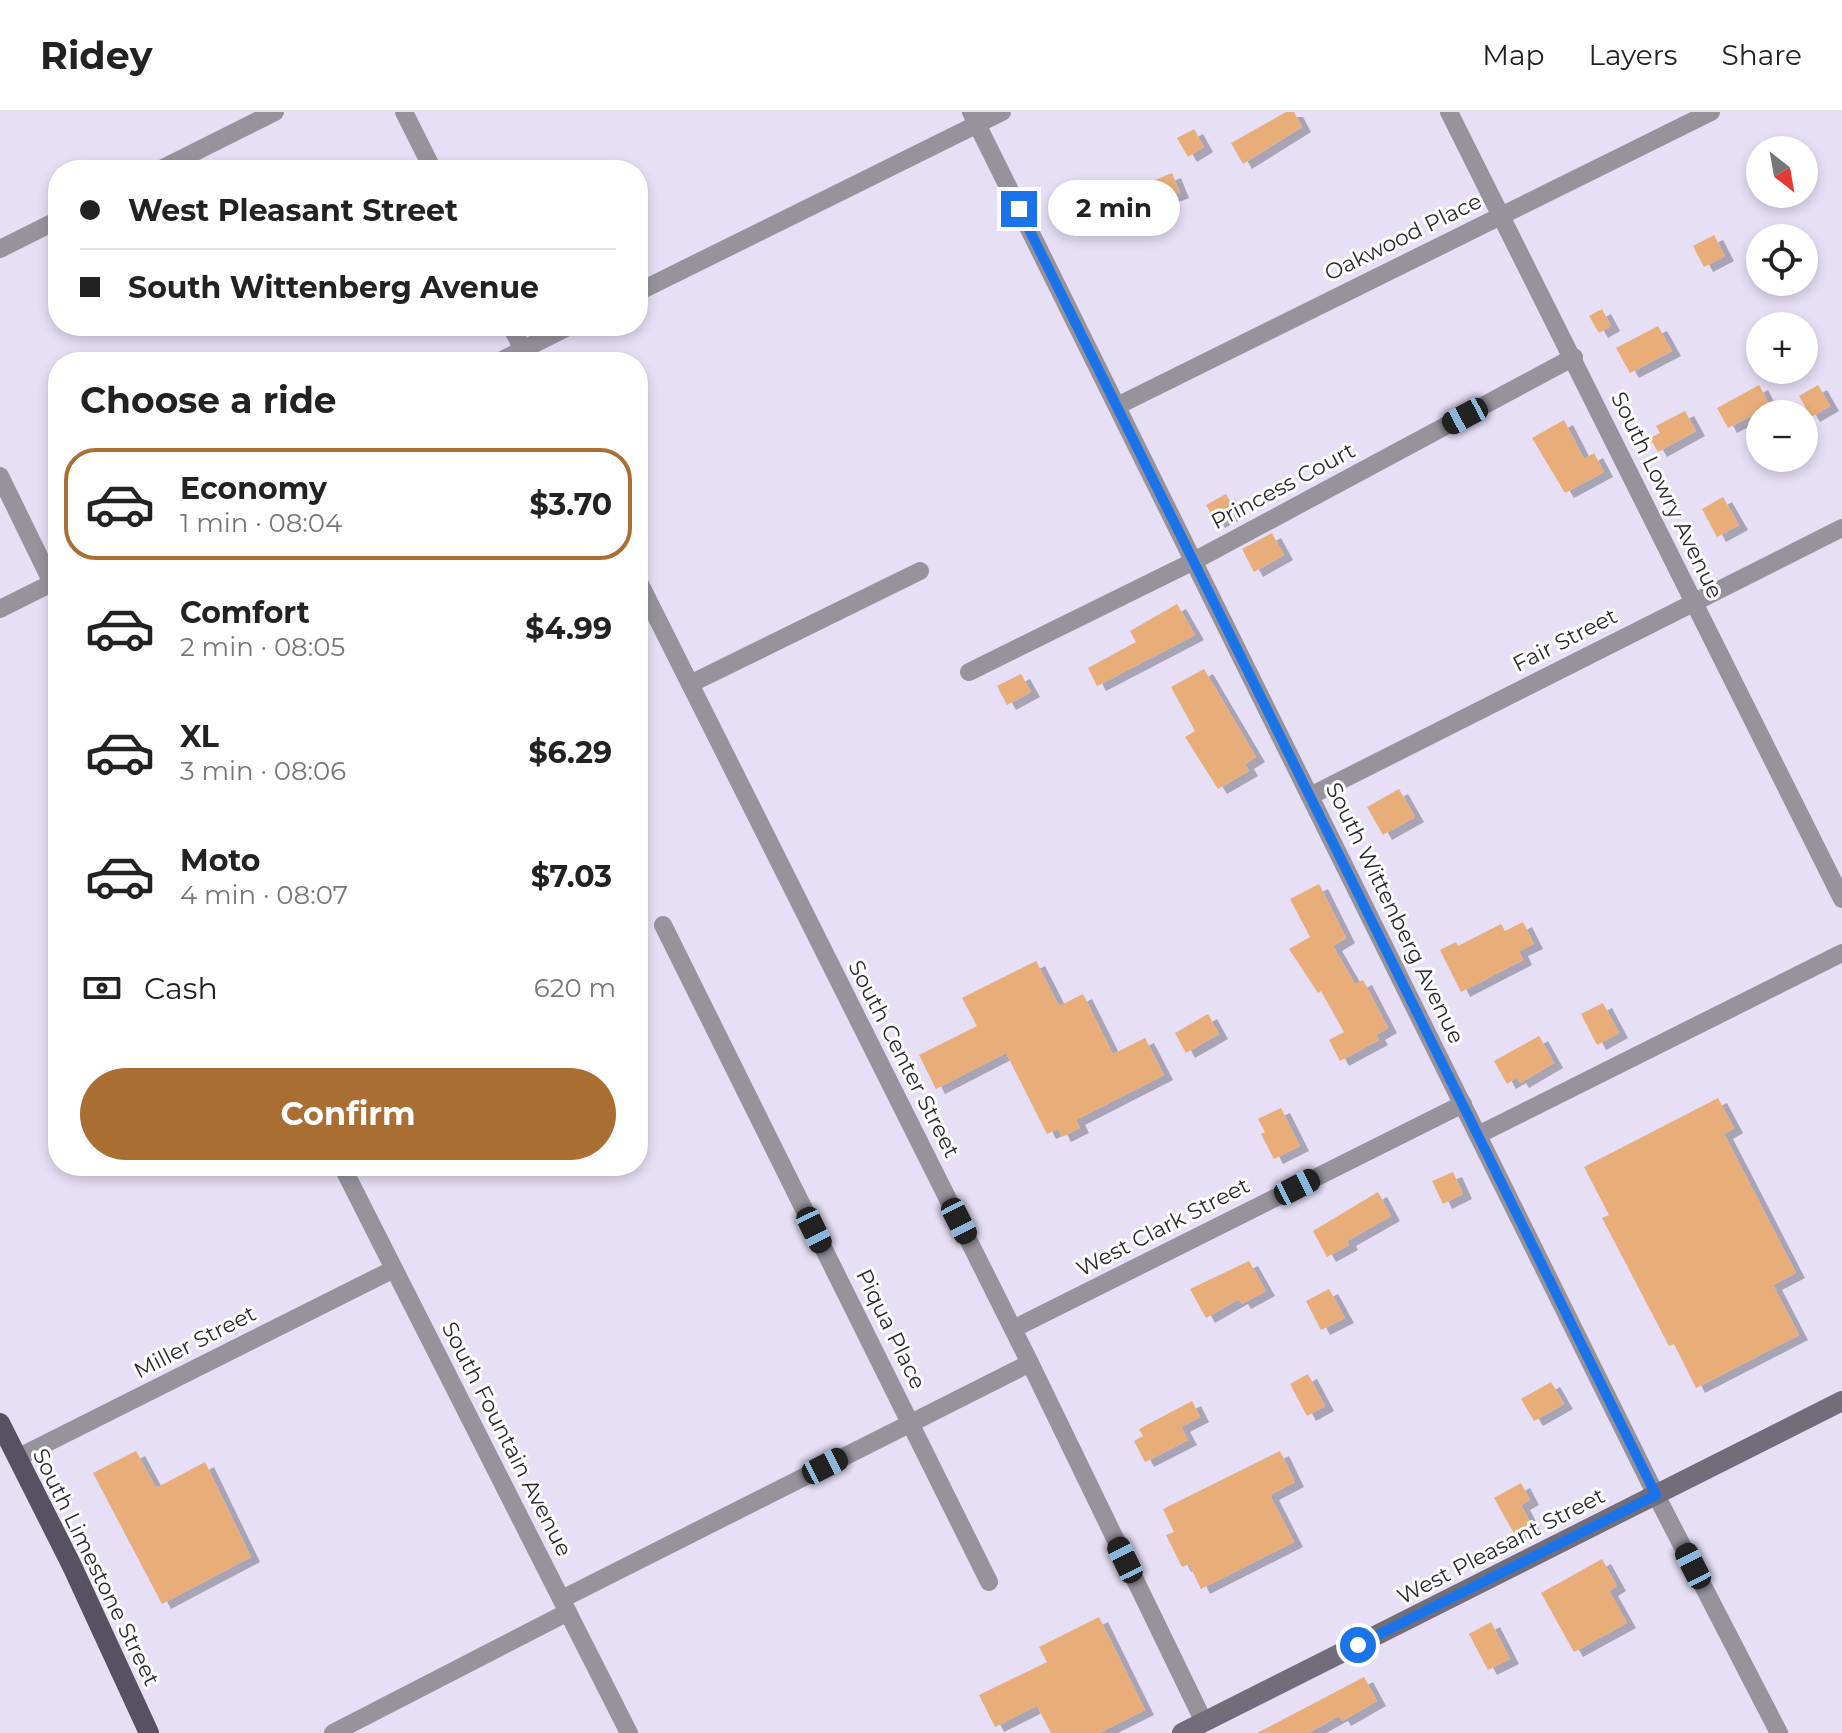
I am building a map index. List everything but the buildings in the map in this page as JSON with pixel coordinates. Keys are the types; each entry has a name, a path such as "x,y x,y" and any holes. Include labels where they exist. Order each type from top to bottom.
{"main road":[{"name":"South Limestone Street","path":"0,1423 72,1566 149,1733"}],"street":[{"path":"179,160 275,112"},
{"path":"404,112 428,160"},
{"path":"648,287 974,118 1002,112"},
{"name":"South Lowry Avenue","path":"1449,112 1842,899"},
{"name":"Oakwood Place","path":"1117,406 1711,112"},
{"name":"South Wittenberg Avenue","path":"974,118 1656,1495 1779,1733"},
{"path":"0,249 48,225"},
{"path":"532,352 555,336"},
{"name":"Princess Court","path":"969,672 1194,561 1574,357"},
{"path":"0,476 48,570"},
{"name":"Fair Street","path":"1310,796 1842,528"},
{"path":"690,684 920,571"},
{"path":"0,609 48,589"},
{"name":"South Center Street","path":"648,600 1030,1363 1207,1728"},
{"name":"Piqua Place","path":"663,925 989,1582"},
{"path":"1478,1135 1842,953"},
{"name":"West Clark Street","path":"1013,1329 1463,1104"},
{"name":"South Fountain Avenue","path":"347,1176 629,1733"},
{"name":"Miller Street","path":"17,1458 394,1269"},
{"path":"333,1733 565,1606 910,1423 1030,1363"},
{"name":"West Pleasant Street","path":"1182,1733 1207,1728 1842,1401"}],"route":[{"path":"1019,209 1656,1495 1358,1645"}]}
